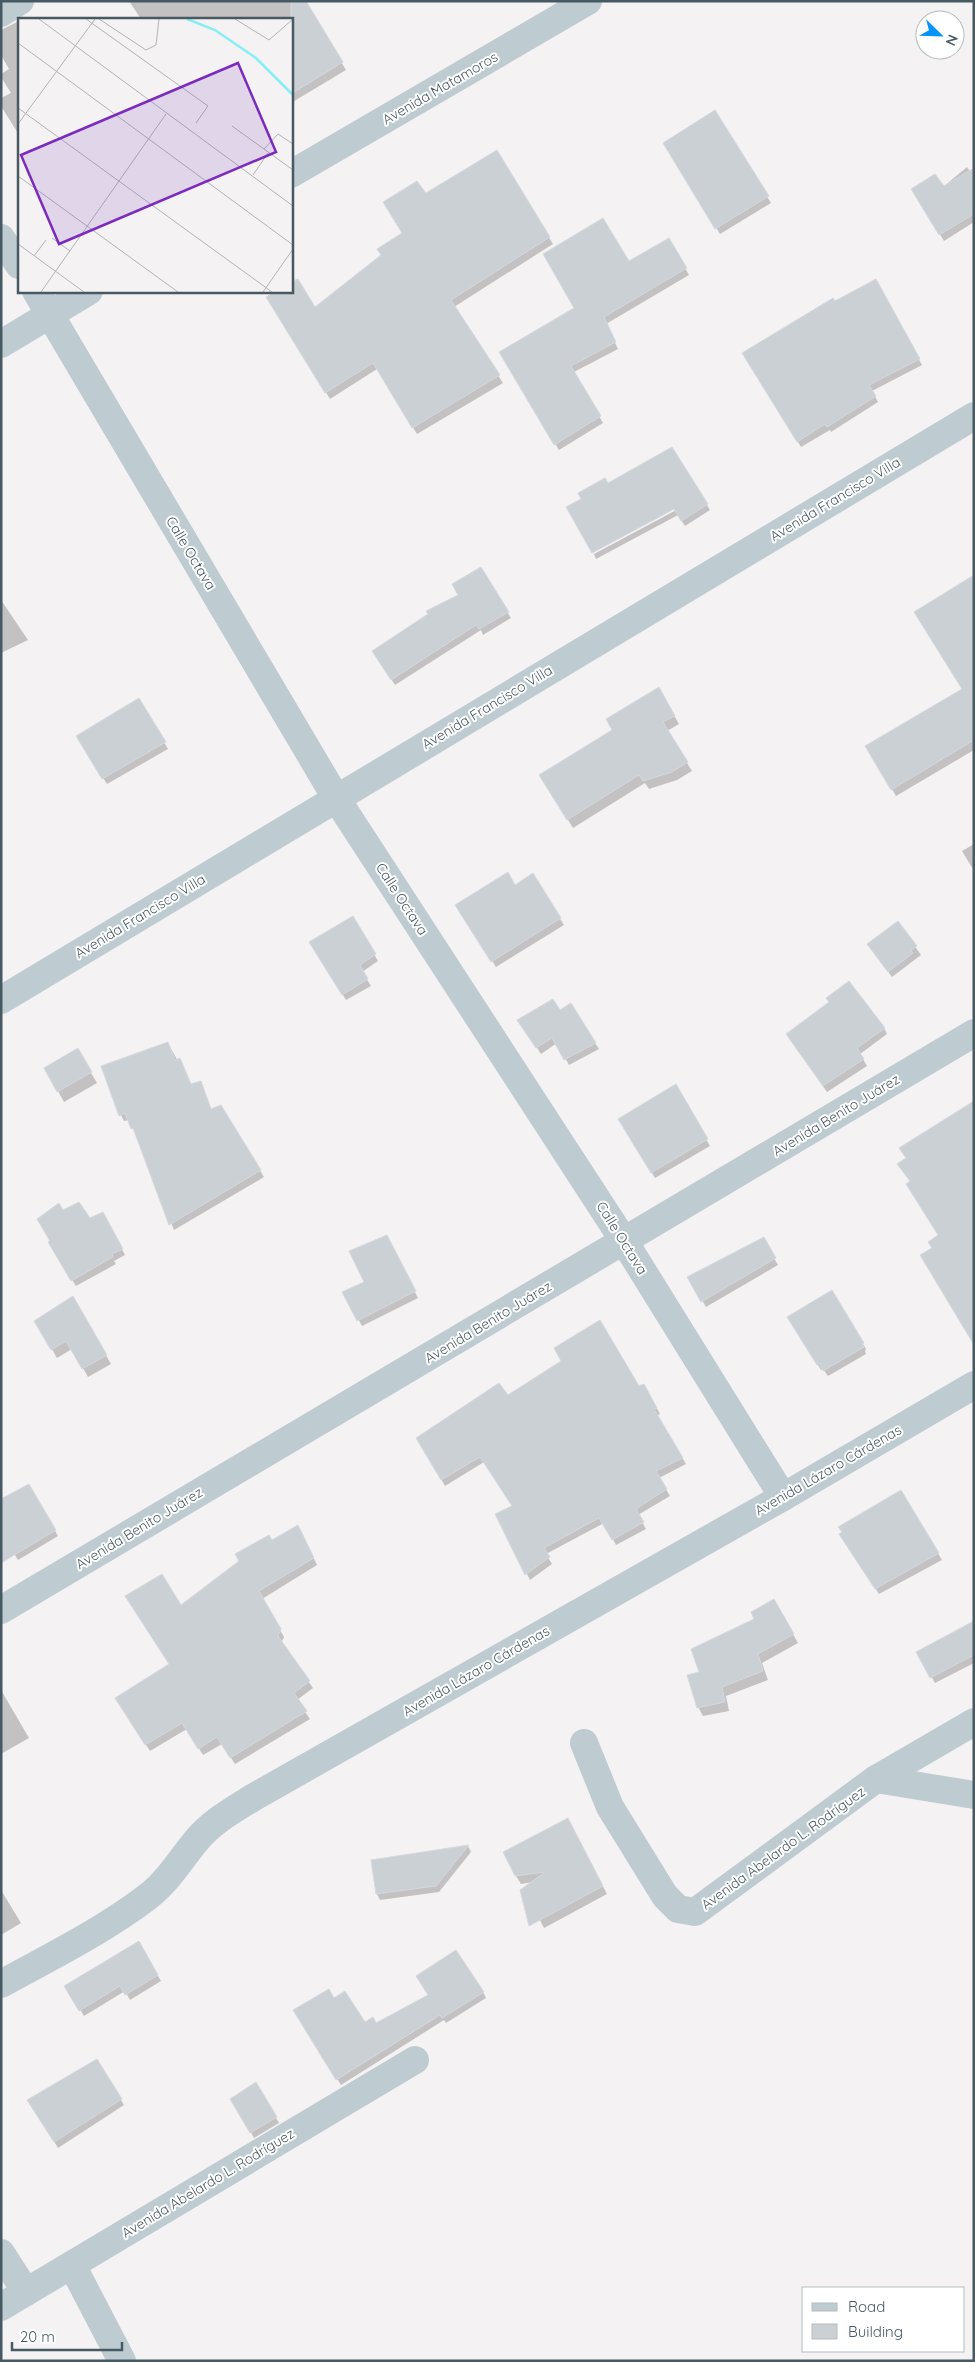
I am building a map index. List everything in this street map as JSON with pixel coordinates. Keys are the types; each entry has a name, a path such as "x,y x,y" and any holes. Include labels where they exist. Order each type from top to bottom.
{"street":[{"path":"1,12 20,1"},
{"name":"Avenida Matamoros","path":"292,173 588,1"},
{"path":"1,238 18,264"},
{"name":"Calle Octava","path":"37,292 336,798 624,1241 783,1497"},
{"path":"1,344 88,292"},
{"name":"Avenida Francisco Villa","path":"1,1000 974,416"},
{"name":"Avenida Benito Juárez","path":"1,1610 974,1033"},
{"name":"Avenida Lázaro Cárdenas","path":"1,1984 112,1921 147,1898 174,1872 197,1840 218,1820 783,1497 974,1385"},
{"name":"Avenida Abelardo L. Rodríguez","path":"584,1743 610,1807 665,1896 678,1909 695,1912 876,1779 974,1722"},
{"path":"876,1779 974,1795"},
{"name":"Avenida Abelardo L. Rodríguez","path":"1,2307 414,2060"},
{"path":"1,2253 26,2292"},
{"path":"72,2265 122,2361"}],"building":[{"path":"291,1 306,1 343,62 292,93 292,18"},
{"path":"715,110 769,196 715,229 663,143"},
{"path":"497,150 550,237 451,300 500,375 412,428 373,363 325,393 266,297 275,292 292,292 292,282 298,279 315,307 381,255 377,249 402,233 383,202 417,181 426,193"},
{"path":"974,168 974,214 939,235 911,189 935,174 944,186"},
{"path":"603,218 629,261 669,238 687,268 604,317 616,342 571,366 601,416 554,445 499,352 574,308 543,254"},
{"path":"876,279 920,359 869,385 876,396 827,427 825,424 797,442 742,353 833,298 835,301"},
{"path":"672,447 708,504 681,521 674,509 592,553 566,507 581,499 578,493 605,478 608,483"},
{"path":"481,567 509,612 479,629 476,625 391,680 372,651 428,614 426,611 458,595 452,584"},
{"path":"974,575 974,740 891,790 865,746 962,689 914,612"},
{"path":"659,687 675,716 663,722 688,762 672,772 643,781 639,775 567,820 539,775 612,730 606,719"},
{"path":"139,698 166,742 102,779 76,736"},
{"path":"508,872 515,885 533,873 561,918 491,962 455,905"},
{"path":"353,916 376,954 360,965 368,979 342,995 309,942"},
{"path":"898,921 917,946 911,950 913,953 888,972 867,944"},
{"path":"849,981 885,1028 857,1048 864,1059 823,1086 786,1034 829,1002 826,998"},
{"path":"553,999 560,1010 571,1003 596,1043 564,1060 552,1038 536,1048 517,1020"},
{"path":"168,1042 175,1060 180,1058 191,1084 201,1081 211,1109 221,1105 261,1170 169,1225 133,1128 131,1129 125,1113 119,1116 101,1066"},
{"path":"78,1048 92,1072 57,1092 44,1068"},
{"path":"676,1084 708,1139 651,1173 618,1119"},
{"path":"974,1101 974,1345 920,1255 932,1248 928,1242 938,1235 906,1184 910,1181 897,1164 906,1158 899,1148"},
{"path":"79,1202 90,1218 103,1212 123,1249 112,1254 113,1257 71,1281 37,1219 59,1203 63,1210"},
{"path":"387,1235 416,1291 357,1321 342,1292 364,1282 349,1251"},
{"path":"764,1237 776,1258 701,1302 687,1277"},
{"path":"832,1290 864,1343 862,1344 864,1347 823,1371 819,1363 817,1365 787,1317"},
{"path":"73,1296 107,1355 82,1369 66,1341 51,1350 34,1321"},
{"path":"600,1320 639,1386 644,1384 657,1408 654,1409 683,1458 656,1471 667,1489 636,1509 644,1522 612,1540 599,1518 544,1548 550,1557 525,1575 495,1514 512,1506 480,1457 441,1480 416,1438 499,1383 508,1395 561,1361 554,1348"},
{"path":"29,1484 56,1530 1,1563 1,1499"},
{"path":"901,1490 939,1553 875,1589 839,1534 842,1532 838,1527"},
{"path":"298,1525 314,1558 259,1591 281,1629 278,1636 310,1681 294,1693 307,1711 230,1758 217,1737 198,1749 182,1723 145,1745 115,1698 169,1664 125,1596 162,1574 181,1605 239,1561 235,1554 269,1535 272,1540"},
{"path":"774,1599 794,1634 758,1654 763,1671 722,1687 725,1702 697,1708 687,1675 699,1672 691,1649 754,1619 751,1612"},
{"path":"974,1621 974,1655 930,1678 916,1652"},
{"path":"568,1818 603,1886 529,1926 520,1890 545,1872 515,1876 503,1852"},
{"path":"469,1845 436,1886 376,1894 371,1860"},
{"path":"139,1941 158,1975 125,1995 120,1986 79,2011 64,1986"},
{"path":"456,1950 484,1992 442,2018 440,2015 336,2080 293,2010 329,1989 334,1998 345,1991 365,2022 373,2017 376,2023 428,1995 416,1976"},
{"path":"97,2059 122,2099 54,2142 27,2100"},
{"path":"256,2082 277,2117 250,2133 230,2099"}]}
